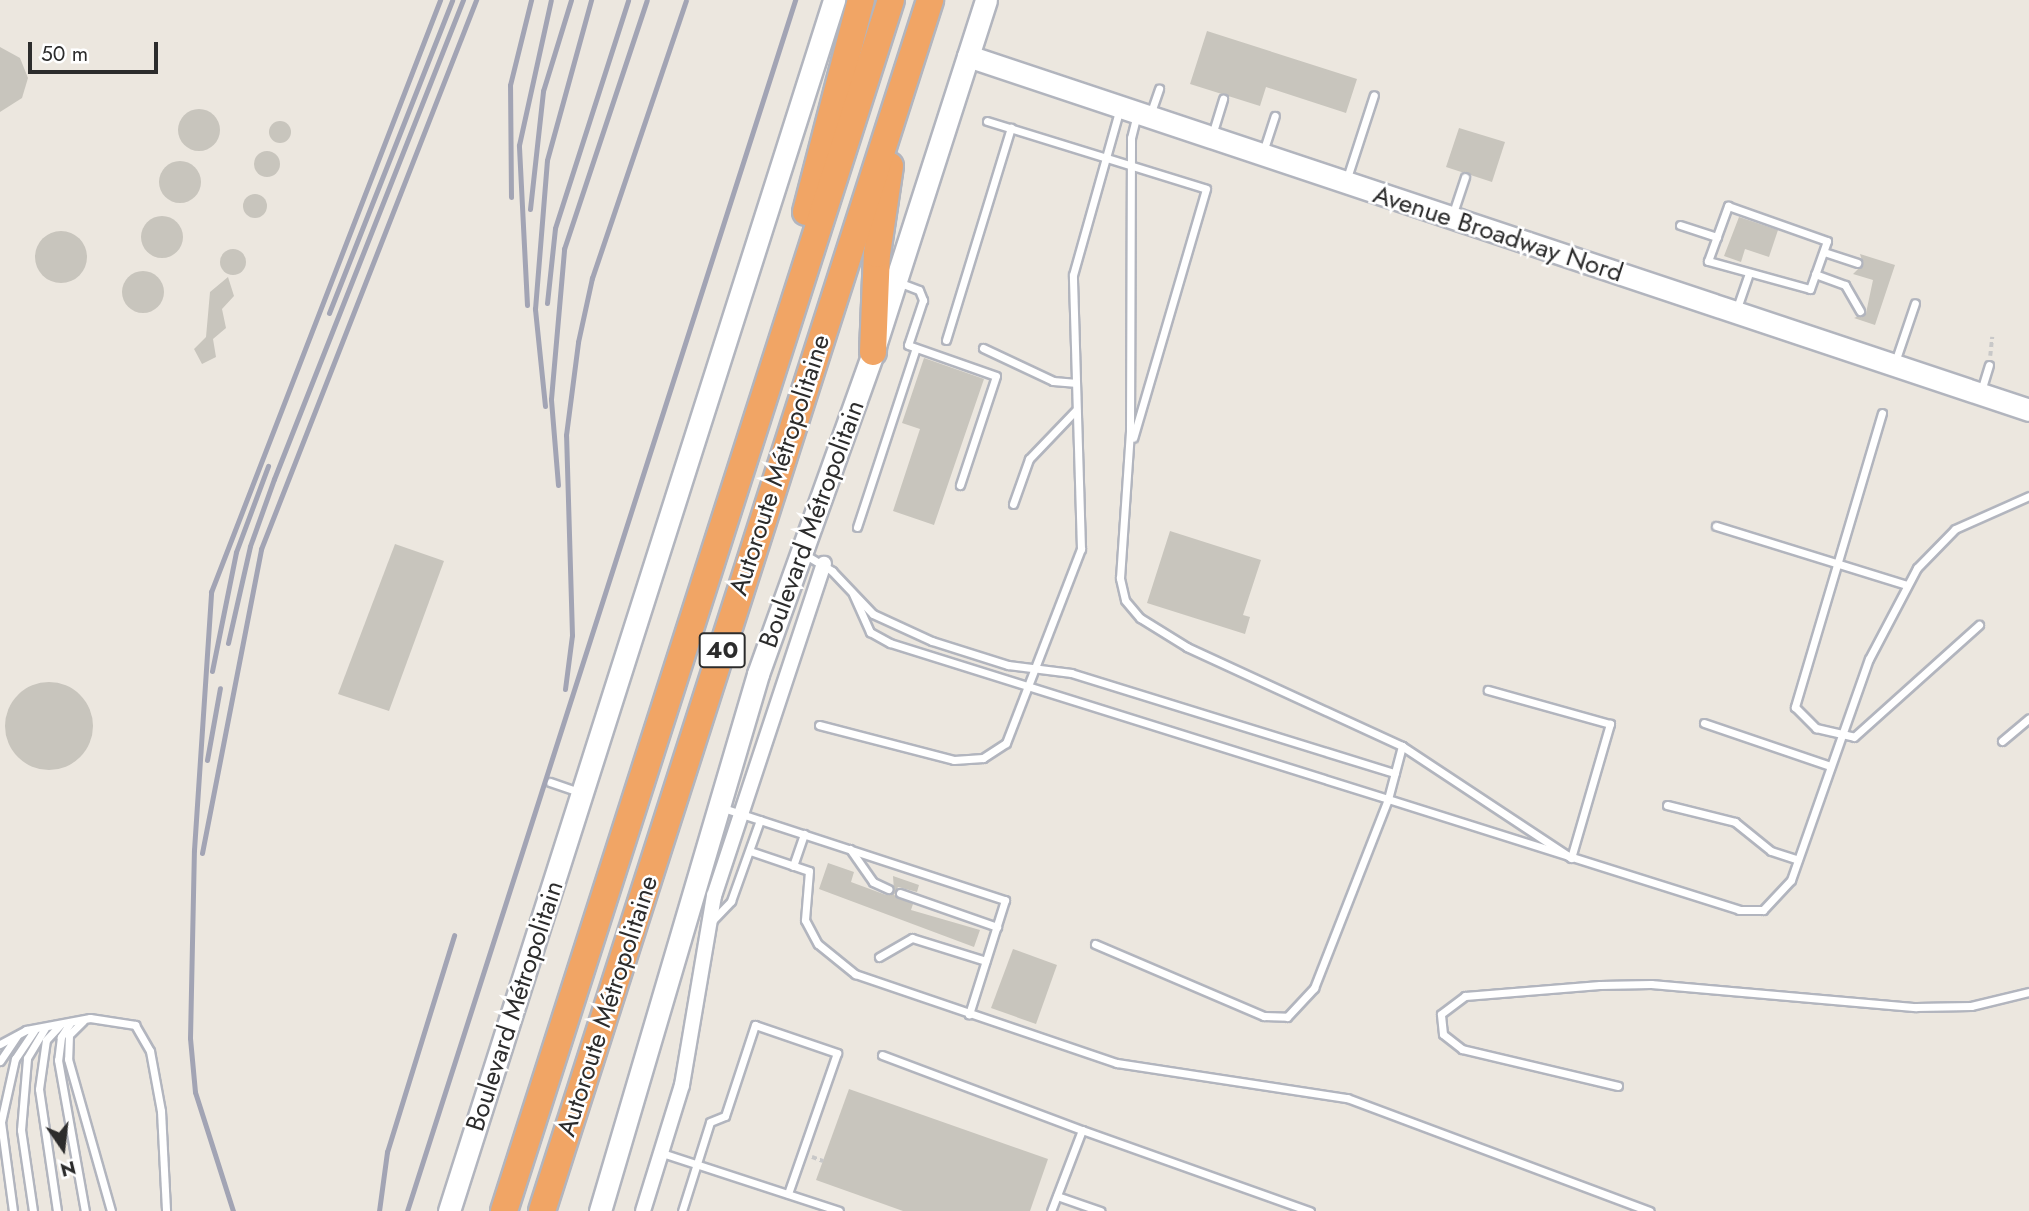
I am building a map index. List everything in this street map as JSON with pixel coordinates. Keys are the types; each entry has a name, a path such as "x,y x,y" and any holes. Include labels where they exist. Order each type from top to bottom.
{"highway":[{"path":"735,489 861,0"},
{"name":"Autoroute Métropolitaine","path":"504,1211 891,0"},
{"name":"Autoroute Métropolitaine","path":"542,1211 929,0"},
{"path":"873,352 877,254 901,88"}],"main road":[{"name":"Boulevard Métropolitain","path":"449,1211 834,0"},
{"name":"Boulevard Métropolitain","path":"600,1211 651,1054 716,806 801,553 873,352 986,0"},
{"name":"Avenue Broadway Nord","path":"968,56 2029,410"}],"street":[{"path":"643,1211 682,1085 708,925 741,814 824,564"}],"lane":[{"path":"819,725 971,761 1006,743 1081,549 1074,383 1076,257 1105,156 1136,113 1159,89"},
{"path":"1345,183 1374,96"},
{"path":"1210,138 1223,99"},
{"path":"1136,113 1132,165 1128,453 1120,578 1129,608 1187,647 1402,746 1571,858"},
{"path":"1262,155 1275,116"},
{"path":"987,121 1206,189 1128,453"},
{"path":"946,340 1011,128"},
{"path":"1451,218 1465,177"},
{"path":"1728,206 1827,241 1810,289 1748,275 1708,261 1717,237 1728,206"},
{"path":"1680,225 1717,237"},
{"path":"1824,252 1857,263"},
{"path":"1815,274 1844,285 1860,311"},
{"path":"1735,312 1748,275"},
{"path":"896,281 922,295 908,345 996,376 960,485"},
{"path":"1894,365 1915,303"},
{"path":"857,527 916,348"},
{"path":"983,348 1053,381 1074,383"},
{"path":"1981,394 1989,365"},
{"path":"1013,504 1029,460 1076,410"},
{"path":"1882,413 1795,707 1816,728 1840,735 1864,731 1979,625"},
{"path":"853,594 864,625 876,637 1026,687 1751,912 1777,901 1798,860 1840,735 1907,585 1955,529 2029,496"},
{"path":"1716,526 1907,585"},
{"path":"801,553 824,564 873,614 919,635 1035,669 1071,673 1395,773"},
{"path":"1488,690 1610,724 1571,858"},
{"path":"2002,741 2029,718"},
{"path":"1704,723 1830,766"},
{"path":"1095,944 1264,1016 1287,1017 1314,988 1388,799 1402,746"},
{"path":"550,782 584,793"},
{"path":"1667,804 1735,822 1771,851 1798,860"},
{"path":"716,806 1005,901 969,1014"},
{"path":"708,925 731,901 760,820"},
{"path":"793,866 804,834"},
{"path":"849,849 873,882 888,889"},
{"path":"750,851 809,871 805,920 831,958 855,974 1117,1063 1346,1098 1650,1211"},
{"path":"900,893 997,927"},
{"path":"879,957 912,938 986,961"},
{"path":"1618,1086 1462,1049 1443,1034 1441,1014 1465,996 1600,985 1651,984 1916,1007 1971,1006 2029,992"},
{"path":"90,1018 69,1035 68,1059 110,1211"},
{"path":"0,1045 26,1030 41,1027 90,1018 127,1020 147,1041 166,1145 166,1211"},
{"path":"74,1021 63,1030 58,1060 85,1211"},
{"path":"57,1211 39,1089 46,1040 63,1023"},
{"path":"33,1211 20,1146 25,1070 33,1040 52,1025"},
{"path":"682,1211 710,1122 725,1116 755,1026 837,1053 788,1194"},
{"path":"13,1211 1,1122 19,1047 41,1027"},
{"path":"0,1061 26,1030"},
{"path":"882,1055 1310,1211"},
{"path":"1051,1211 1082,1130"},
{"path":"662,1153 839,1211"},
{"path":"1057,1196 1100,1211"}],"path":[{"path":"1989,365 1992,337"}],"building":[{"path":"1207,31 1357,79 1346,113 1266,87 1260,106 1190,84"},
{"path":"0,47 20,58 28,78 22,98 0,112"},
{"path":"199,109 214,115 220,130 214,145 199,151 184,145 178,130 184,115"},
{"path":"280,121 288,124 291,132 288,140 280,143 272,140 269,132 272,124"},
{"path":"1459,128 1505,142 1492,182 1446,167"},
{"path":"267,151 276,155 280,164 276,173 267,177 258,173 254,164 258,155"},
{"path":"180,161 195,167 201,182 195,197 180,203 165,197 159,182 165,167"},
{"path":"255,194 264,197 267,206 264,215 255,218 246,215 243,206 246,197"},
{"path":"162,216 177,222 183,237 177,252 162,258 147,252 141,237 147,222"},
{"path":"1739,217 1778,230 1769,257 1745,249 1741,262 1724,256"},
{"path":"61,231 80,238 87,257 80,276 61,283 42,276 35,257 42,238"},
{"path":"233,249 242,253 246,262 242,271 233,275 224,271 220,262 224,253"},
{"path":"1860,254 1895,265 1875,325 1854,318 1866,313 1873,280 1853,274 1863,264"},
{"path":"143,271 158,277 164,292 158,307 143,313 128,307 122,292 128,277"},
{"path":"228,277 234,296 222,309 226,328 213,339 216,357 202,364 194,349 206,337 210,292"},
{"path":"924,358 984,379 934,525 893,511 920,429 902,423"},
{"path":"1170,531 1261,560 1243,615 1250,617 1245,634 1147,603"},
{"path":"395,544 444,561 389,711 338,694"},
{"path":"49,682 66,685 80,695 90,709 93,726 90,743 80,757 66,767 49,770 32,767 18,757 8,743 5,726 8,709 18,695 32,685"},
{"path":"828,863 854,872 851,882 886,895 894,891 893,876 919,885 917,892 898,887 894,895 913,904 911,910 980,930 974,947 819,889"},
{"path":"1013,949 1057,965 1036,1024 991,1008"},
{"path":"849,1089 1048,1159 1030,1211 903,1211 816,1180"}],"railway":[{"path":"233,1211 195,1092 190,1038 194,850 211,592 440,0"},
{"path":"329,313 452,0"},
{"path":"228,643 250,546 274,479 463,0"},
{"path":"202,853 261,549 476,0"},
{"path":"511,197 510,85 531,0"},
{"path":"527,305 519,145 551,0"},
{"path":"530,209 543,91 571,0"},
{"path":"545,406 535,309 547,160 591,0"},
{"path":"547,303 555,228 628,0"},
{"path":"558,485 551,399 564,249 647,0"},
{"path":"565,689 572,635 566,435 578,342 592,278 686,0"},
{"path":"407,1211 795,0"},
{"path":"212,671 236,552 268,466"},
{"path":"207,760 220,688"},
{"path":"379,1211 387,1152 454,935"}]}
